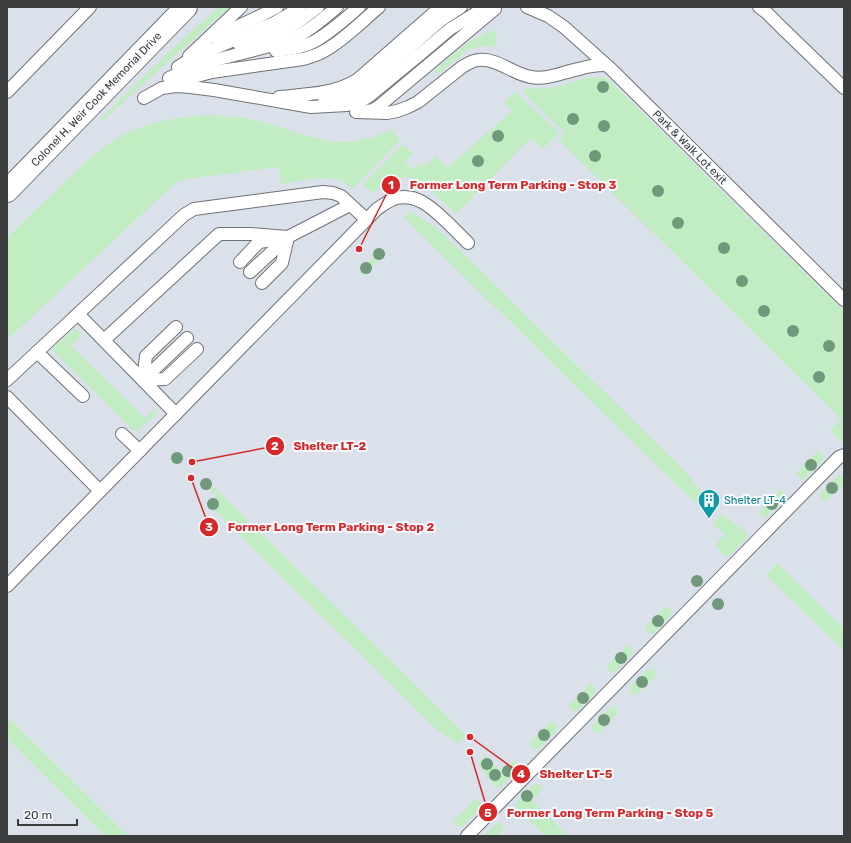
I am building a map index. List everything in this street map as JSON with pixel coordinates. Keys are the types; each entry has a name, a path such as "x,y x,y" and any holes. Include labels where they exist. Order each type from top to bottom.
{"street":[{"name":"Colonel H. Weir Cook Memorial Drive","path":"7,191 186,7"}],"lane":[{"path":"7,92 90,7"},
{"path":"220,30 241,7"},
{"path":"162,85 196,50 245,7"},
{"path":"220,30 260,7"},
{"path":"220,30 260,16 277,7"},
{"path":"178,67 194,57 274,23 300,7"},
{"path":"209,51 276,34 289,28 318,7"},
{"path":"144,98 162,85 197,65 285,42 297,37 313,27 337,7"},
{"path":"234,56 289,49 314,42 334,28 359,7"},
{"path":"162,85 227,69 303,59 315,56 342,38 379,7"},
{"path":"284,97 335,90 352,83 436,12 446,7"},
{"path":"232,94 334,98 351,95 368,84 441,20 461,7"},
{"path":"312,107 347,105 360,102 450,29 476,13 490,7"},
{"path":"356,112 373,110 378,107 498,7"},
{"name":"Park & Walk Lot exit","path":"527,7 548,16 564,27 606,65 844,300"},
{"path":"759,7 844,88"},
{"path":"162,85 190,87 312,107 356,112 387,113 397,111 418,102 469,62 478,60 489,60 519,74 544,78 578,69 606,65"},
{"path":"7,380 184,215 194,209 323,192 341,196 367,220"},
{"path":"7,586 377,209 386,202 397,198 406,198 416,199 426,204 436,211 468,243"},
{"path":"250,272 288,237 350,205"},
{"path":"104,340 219,234 251,234 288,237"},
{"path":"240,262 259,242 288,237"},
{"path":"262,283 282,263 288,237"},
{"path":"78,314 176,414"},
{"path":"143,380 146,356 176,327"},
{"path":"143,380 187,338"},
{"path":"143,380 165,379 196,349"},
{"path":"37,352 83,396"},
{"path":"7,397 100,491"},
{"path":"122,434 140,451"},
{"path":"467,836 841,456"}],"shaded area":[{"path":"7,7 844,7 844,836 7,836"}],"green space":[{"path":"219,7 230,7 103,121 100,119 176,45"},
{"path":"496,30 495,47 483,46 472,48 437,75 434,71 470,41"},
{"path":"590,77 603,77 610,81 844,311 844,443 842,443 830,430 841,419 559,140 565,133 523,92 527,87 539,89 551,88"},
{"path":"516,92 559,133 543,149 531,138 456,214 425,185 410,177 389,181 373,193 363,184 403,144 413,153 405,162 413,170 420,163 425,166 436,156 447,168 512,111 504,102"},
{"path":"209,115 255,120 312,137 336,142 358,141 391,130 400,140 352,189 342,181 328,178 281,184 279,167 187,179 178,182 7,340 7,237 88,160 118,138 138,128 158,122"},
{"path":"409,211 440,231 688,474 703,495 695,503 404,218"},
{"path":"381,248 386,253 364,276 359,272"},
{"path":"75,329 81,333 81,336 71,346 145,418 156,408 157,409 157,413 138,431 133,430 53,351 55,346"},
{"path":"818,450 823,455 823,460 805,478 801,479 796,473"},
{"path":"838,475 844,476 844,484 828,500 824,501 821,499 820,494"},
{"path":"207,480 466,735 458,743 438,731 212,508 209,503 216,496 203,484"},
{"path":"781,489 785,494 785,497 769,515 765,517 758,513"},
{"path":"722,514 746,532 747,535 747,538 727,556 719,550 716,544 725,534 713,524"},
{"path":"777,563 844,629 844,651 766,575"},
{"path":"666,606 672,611 671,615 654,633 648,632 644,628"},
{"path":"628,645 632,648 633,653 615,672 611,672 606,667"},
{"path":"651,668 655,671 656,676 638,693 635,695 632,694 630,691 631,686"},
{"path":"590,683 595,688 595,692 580,708 576,711 572,710 568,706"},
{"path":"611,707 615,707 618,710 618,713 600,732 594,732 592,725"},
{"path":"7,716 128,836 105,836 7,739"},
{"path":"552,721 557,725 557,730 540,748 532,748 529,744"},
{"path":"485,755 501,771 514,760 518,764 518,769 500,787 496,787 492,784 478,763"},
{"path":"536,784 541,786 542,790 532,800 568,836 546,836 516,808 515,805 517,802 533,785"},
{"path":"476,798 481,804 480,809 461,827 455,824 453,821"},
{"path":"497,823 501,823 504,827 497,836 483,836"}],"place":[{"name":"Former Long Term Parking - Stop 3","path":"359,249"},
{"name":"Shelter LT-2","path":"192,462"},
{"name":"Former Long Term Parking - Stop 2","path":"191,478"},
{"name":"Shelter LT-4","path":"709,520"},
{"name":"Shelter LT-5","path":"470,737"},
{"name":"Former Long Term Parking - Stop 5","path":"470,752"}]}
